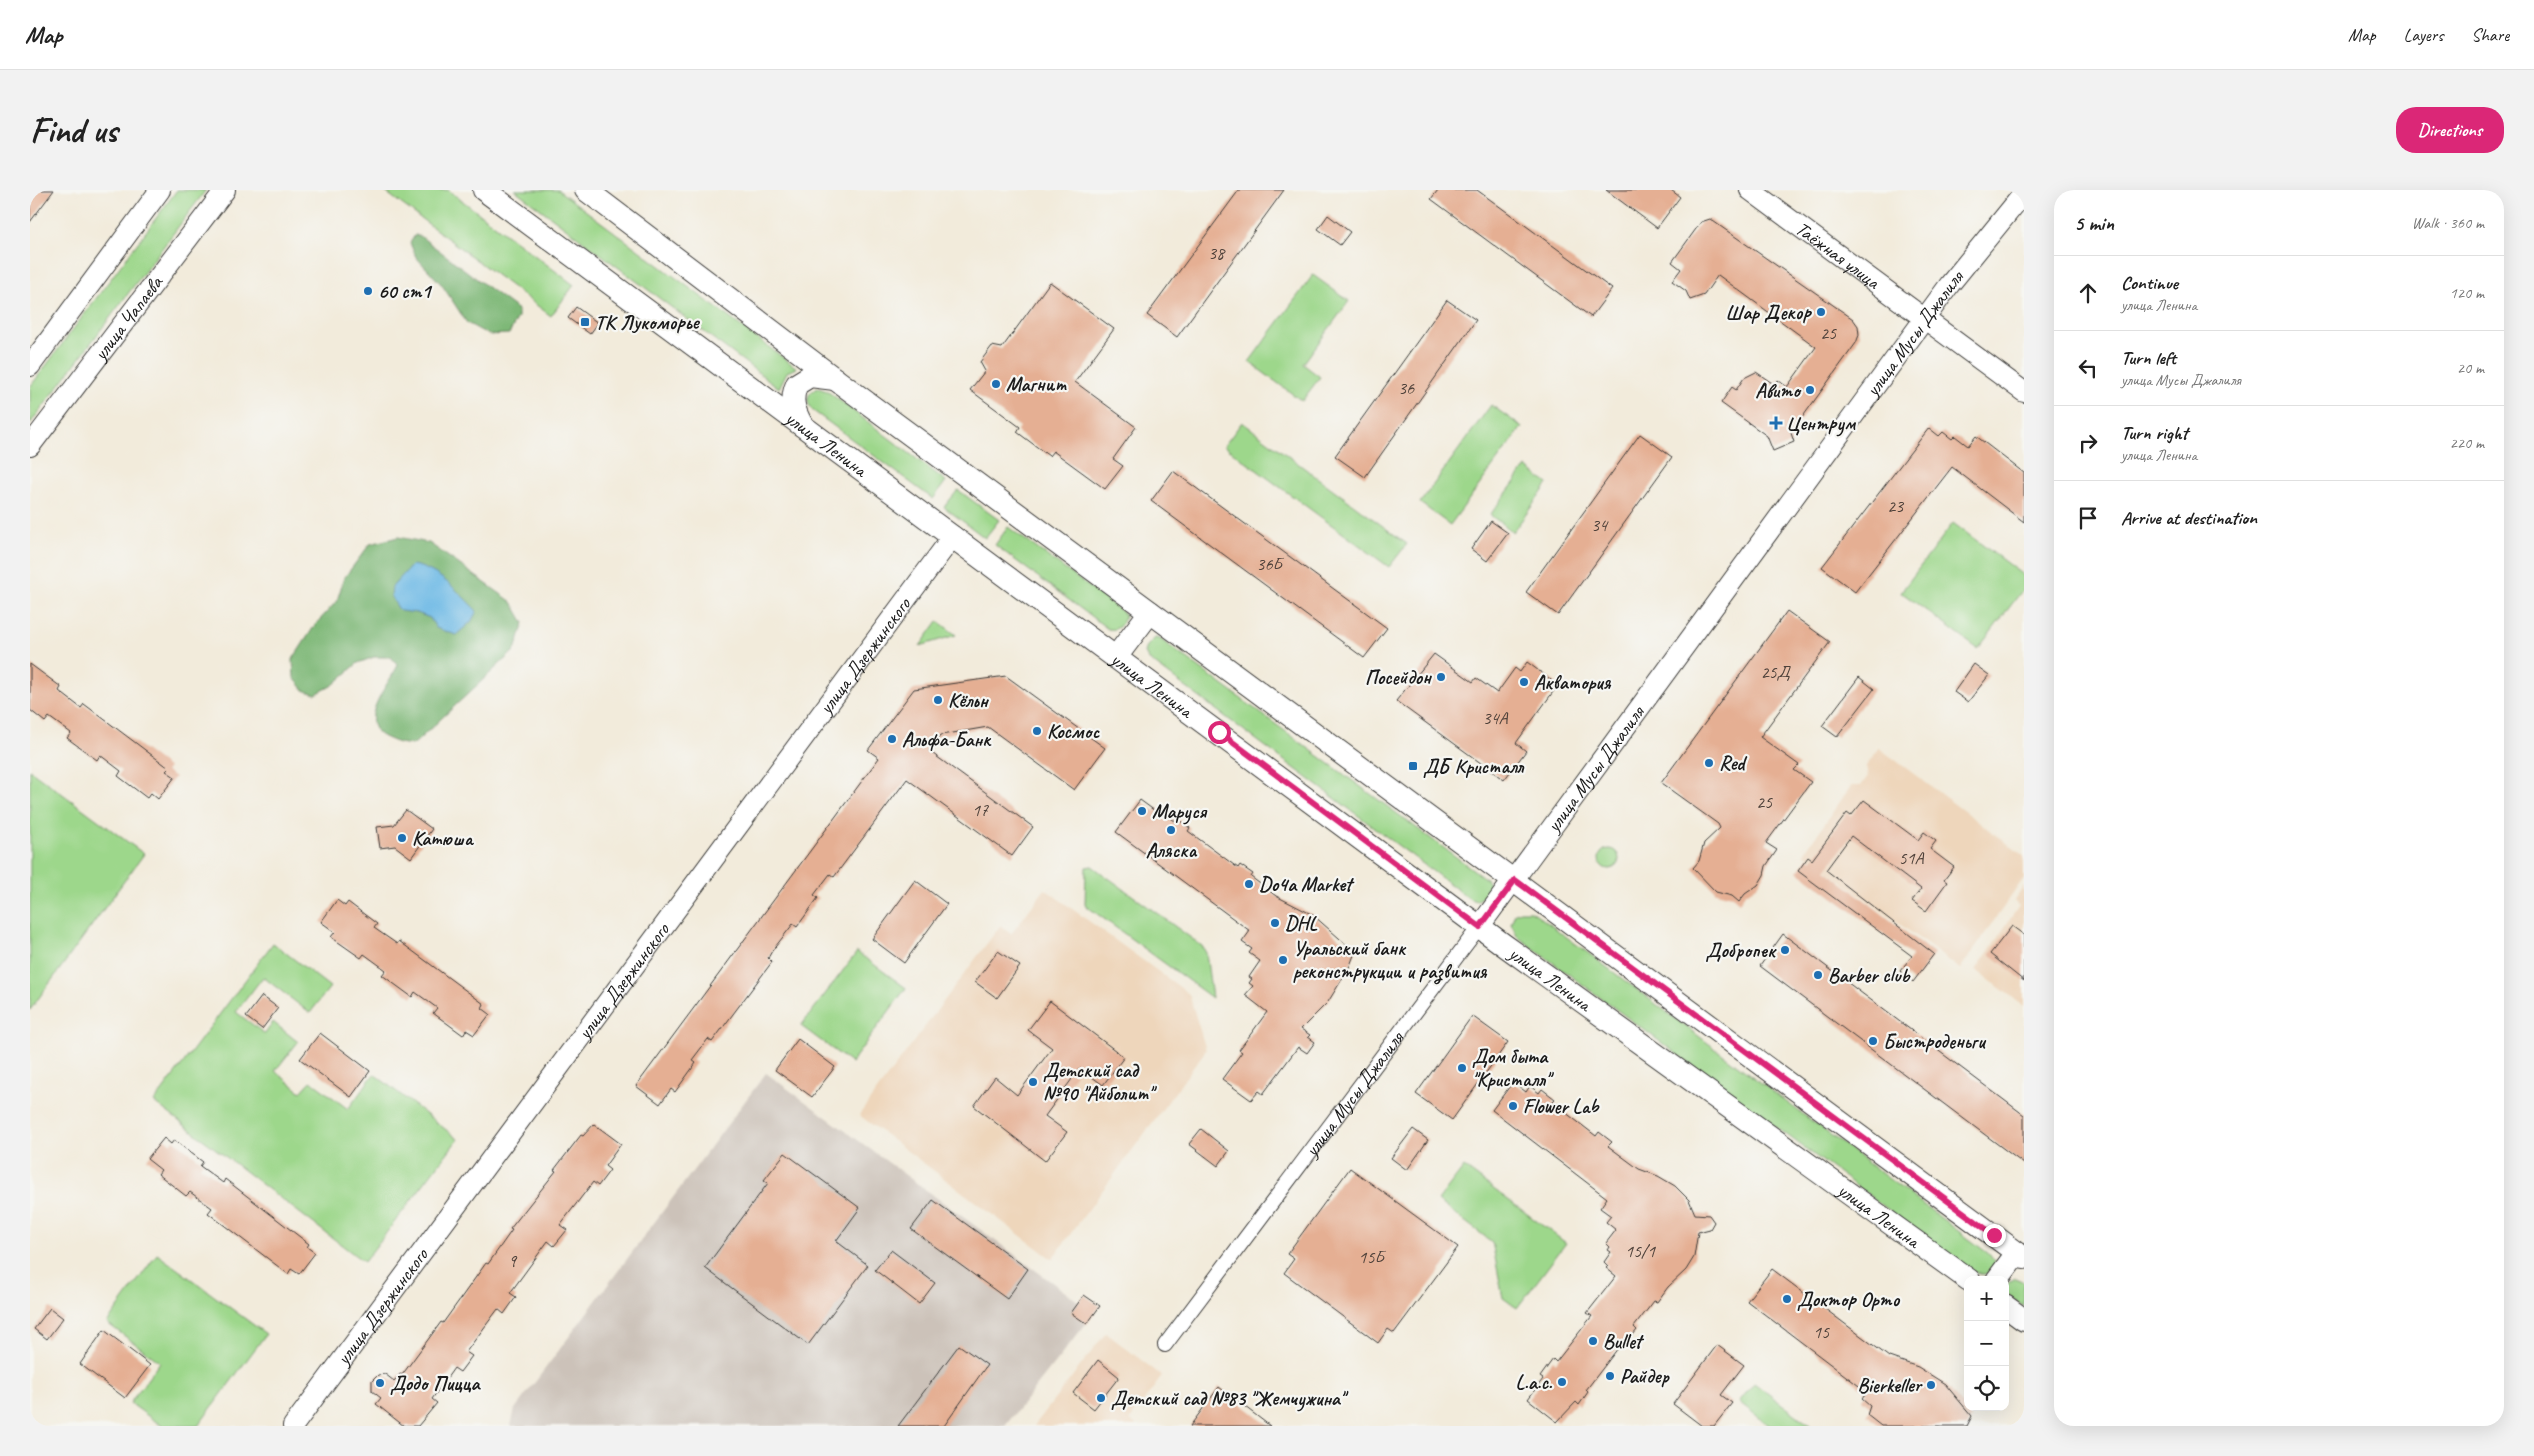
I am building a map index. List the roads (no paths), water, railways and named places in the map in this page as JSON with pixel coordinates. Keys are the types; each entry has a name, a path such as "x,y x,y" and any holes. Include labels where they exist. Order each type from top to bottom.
{"main road":[{"name":"улица Ленина","path":"484,190 1480,927 1964,1276"},
{"path":"586,190 835,379 2021,1255 2001,1276"},
{"path":"802,425 794,412 792,399 797,384 803,378 810,376 835,379"},
{"path":"1116,657 1150,612"},
{"path":"2009,1309 2024,1320"}],"street":[{"path":"30,366 160,190"},
{"name":"улица Чапаева","path":"30,446 225,190"},
{"name":"Таёжная улица","path":"1750,190 2024,392"},
{"name":"улица Мусы Джалиля","path":"1165,1344 1515,880 1950,284 2024,194"},
{"name":"улица Дзержинского","path":"293,1426 953,536"}],"water":[{"path":"412,565 422,567 440,577 477,611 471,622 456,635 436,628 430,618 417,613 400,611 391,597 392,587"}],"place":[{"name":"60 ст1","path":"368,291"},
{"name":"Шар Декор","path":"1821,312"},
{"name":"ТК Лукоморье","path":"585,322"},
{"name":"Магнит","path":"996,384"},
{"name":"Авито","path":"1810,390"},
{"name":"Центрум","path":"1776,423"},
{"name":"Посейдон","path":"1441,677"},
{"name":"Акватория","path":"1524,682"},
{"name":"Кёльн","path":"938,700"},
{"name":"Космос","path":"1037,731"},
{"name":"Альфа-Банк","path":"892,739"},
{"name":"Red","path":"1709,763"},
{"name":"ДБ Кристалл","path":"1413,766"},
{"name":"Маруся","path":"1142,811"},
{"name":"Аляска","path":"1171,830"},
{"name":"Катюша","path":"402,838"},
{"name":"Do4a Market","path":"1249,884"},
{"name":"DHL","path":"1275,923"},
{"name":"Добропек","path":"1785,950"},
{"name":"Уральский банк реконструкции и развития","path":"1283,960"},
{"name":"Barber club","path":"1818,975"},
{"name":"Быстроденьги","path":"1873,1041"},
{"name":"Дом быта \"Кристалл\"","path":"1462,1068"},
{"name":"Детский сад №90 \"Айболит\"","path":"1033,1082"},
{"name":"Flower Lab","path":"1513,1106"},
{"name":"Доктор Орто","path":"1787,1299"},
{"name":"Bullet","path":"1593,1341"},
{"name":"Райдер","path":"1610,1376"},
{"name":"L.a.c.","path":"1562,1382"},
{"name":"Додо Пицца","path":"380,1383"},
{"name":"Bierkeller","path":"1931,1385"},
{"name":"Детский сад №83 \"Жемчужина\"","path":"1101,1398"}]}
